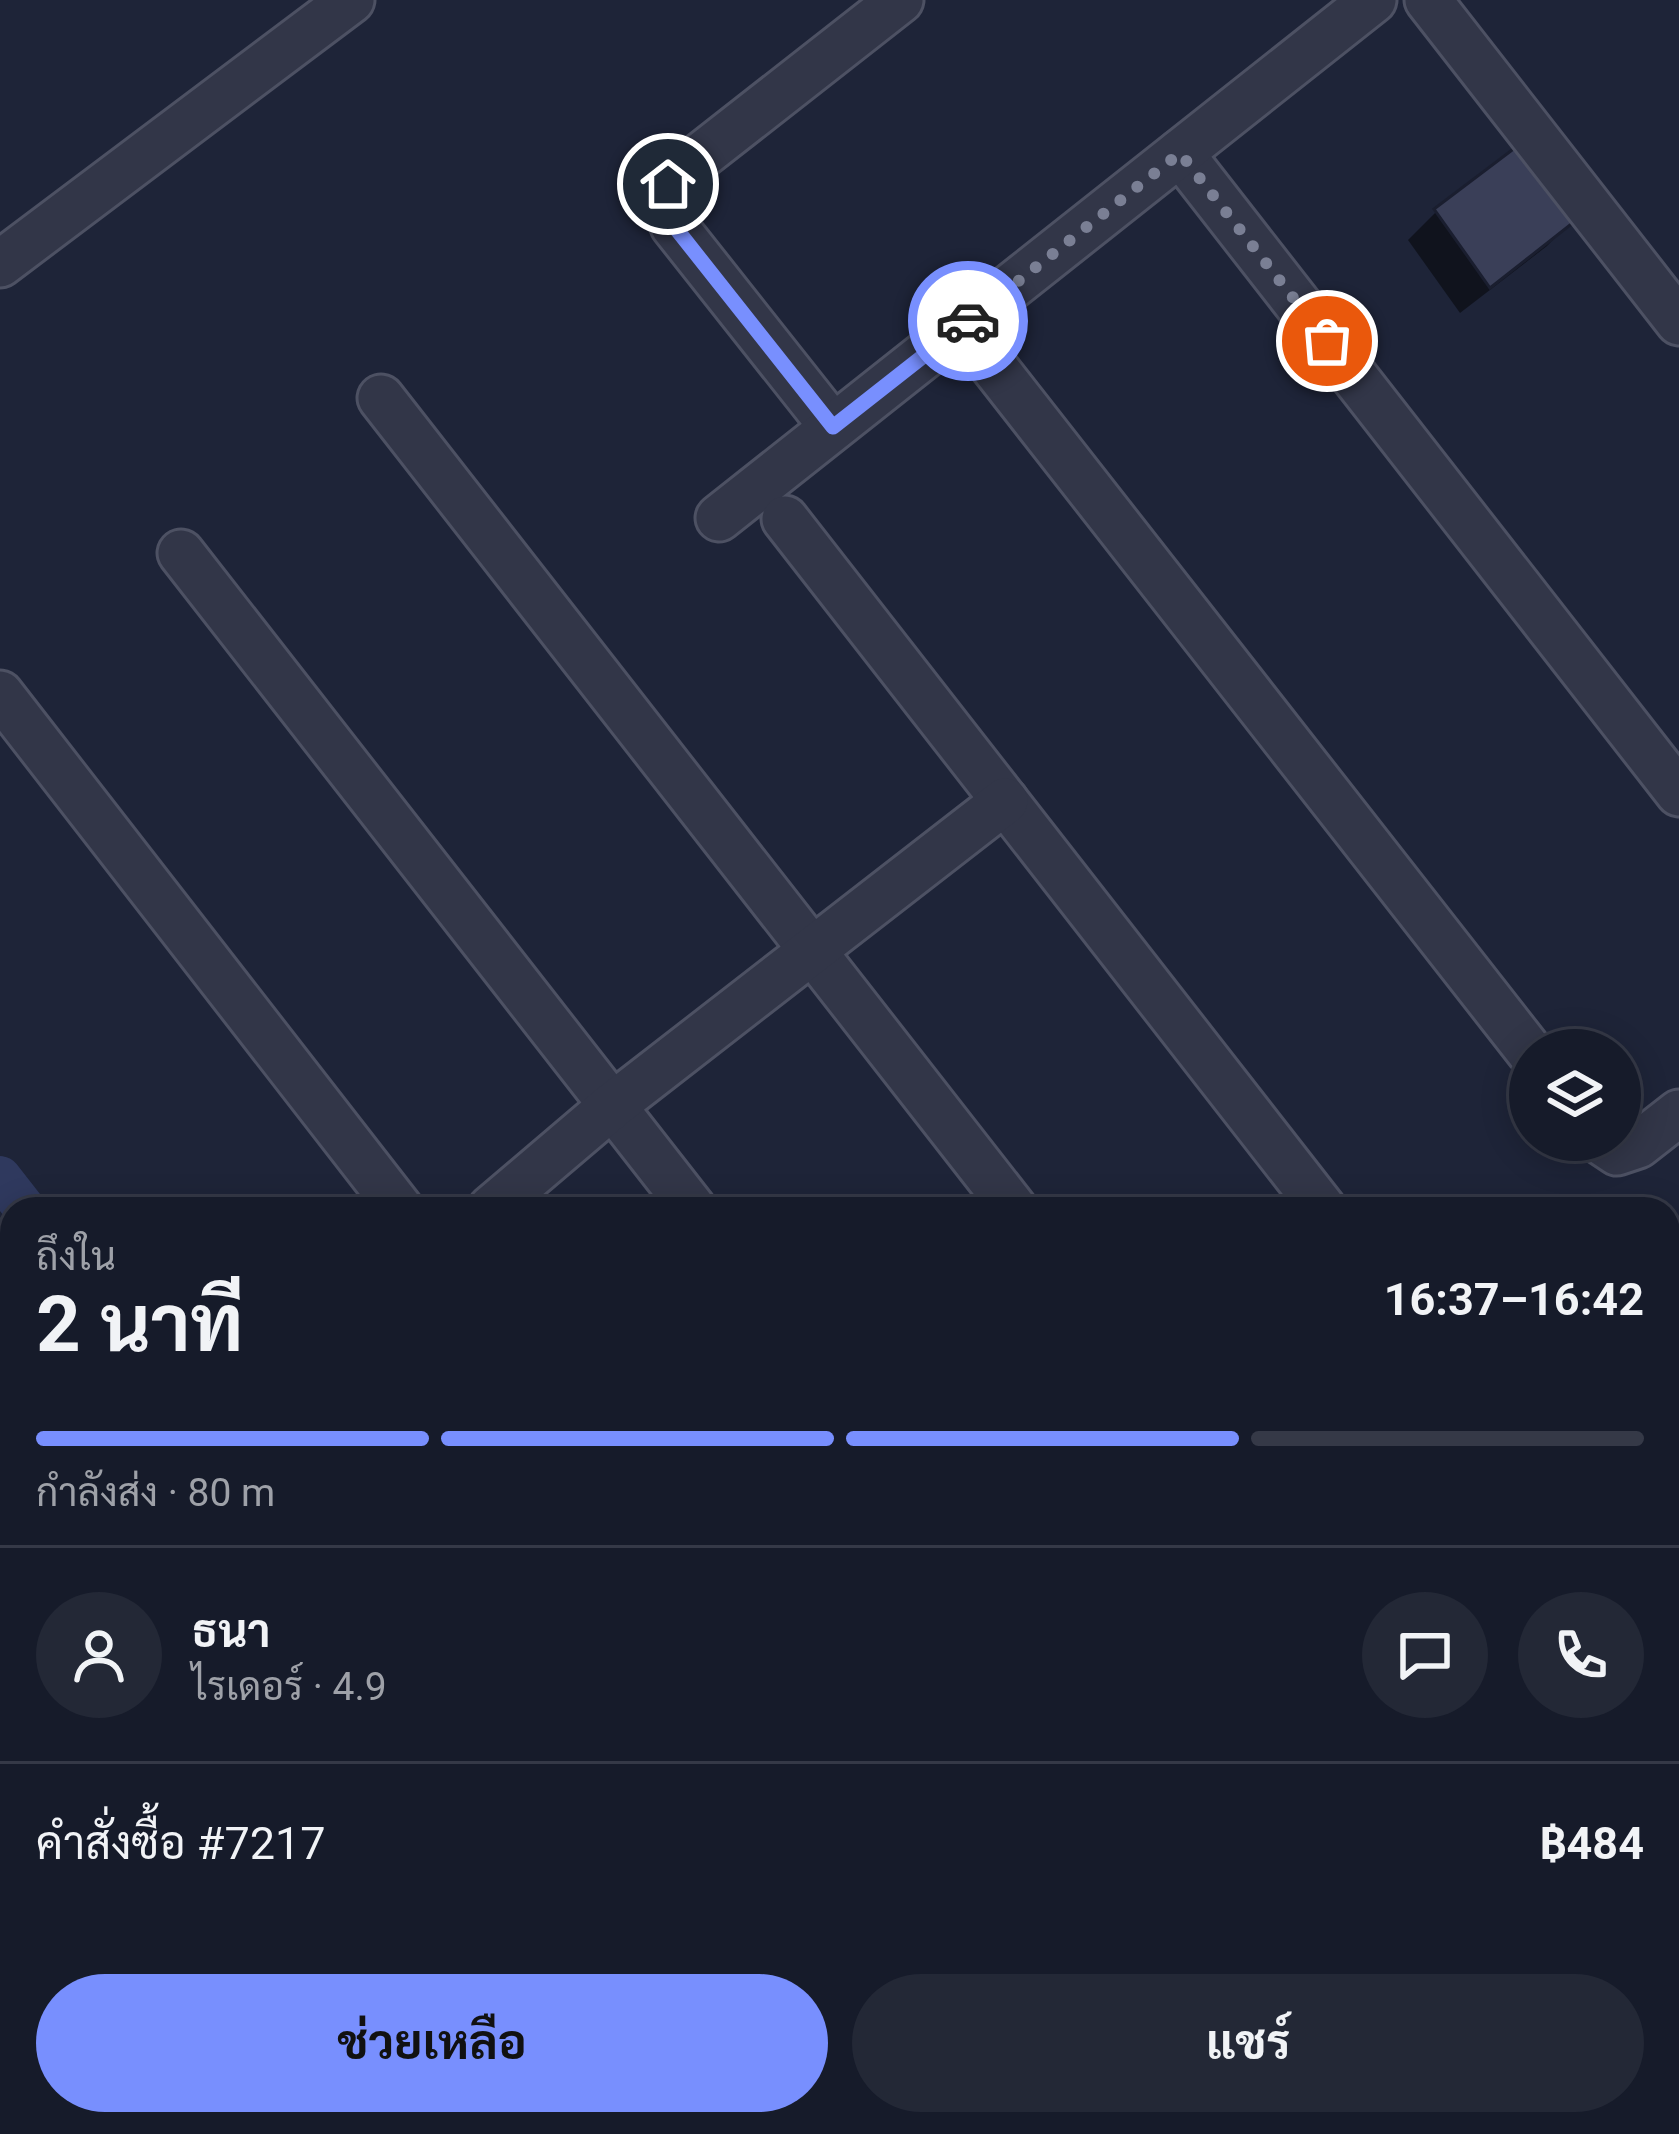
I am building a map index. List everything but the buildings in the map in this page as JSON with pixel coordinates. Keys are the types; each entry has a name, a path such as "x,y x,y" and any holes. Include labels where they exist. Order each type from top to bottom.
{"street":[{"path":"0,264 350,0"},
{"path":"833,427 674,226 664,202 668,184 688,166 900,0"},
{"path":"719,518 1373,0"},
{"path":"1428,0 1679,322"},
{"path":"1180,153 1679,793"},
{"path":"962,326 1512,1029"},
{"path":"380,398 1005,1197"},
{"path":"785,519 1314,1197"},
{"path":"181,553 684,1197"},
{"path":"0,694 391,1197"},
{"path":"505,1197 612,1106 1005,801"},
{"path":"1641,1143 1679,1113"}],"waterway":[{"path":"0,1177 16,1197"}],"way so far":[{"path":"968,321 1180,153 1327,341"}],"route":[{"path":"668,184 664,202 674,226 833,427 968,321"}]}
